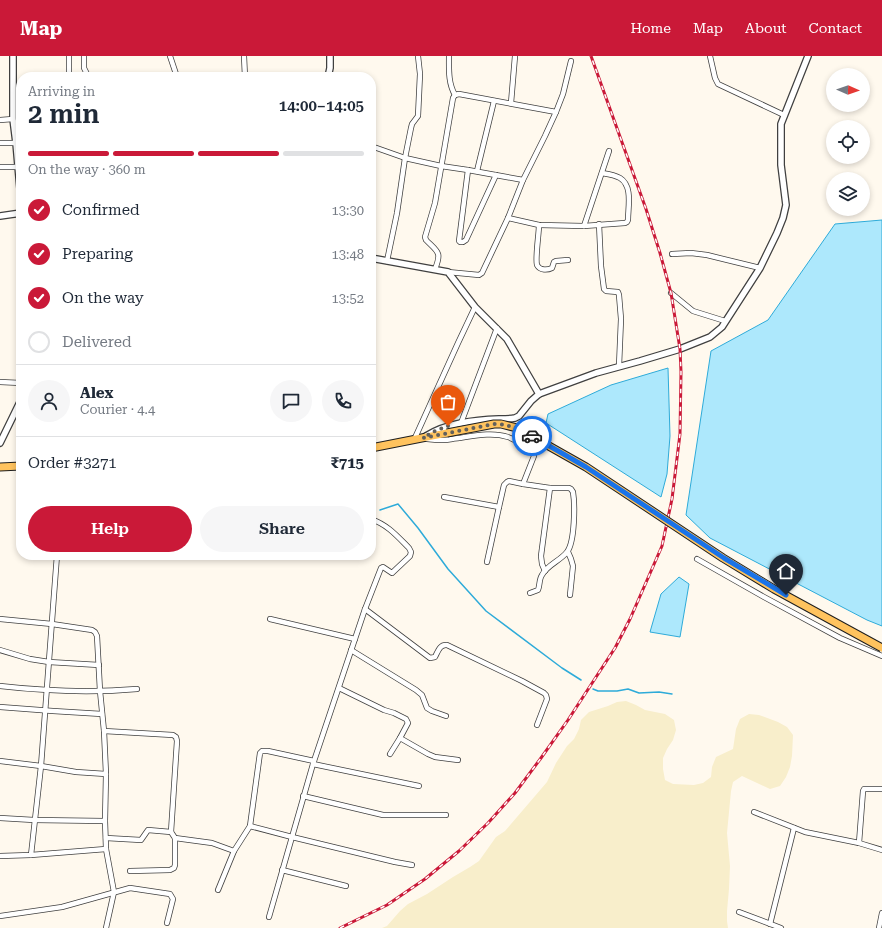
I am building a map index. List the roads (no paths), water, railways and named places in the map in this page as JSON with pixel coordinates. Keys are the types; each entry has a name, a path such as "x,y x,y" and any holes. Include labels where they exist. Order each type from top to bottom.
{"main road":[{"path":"376,447 494,424 517,428 586,467 724,558 768,585 882,648"},
{"path":"0,467 16,466"}],"street":[{"path":"0,143 16,143 13,119 13,56"},
{"path":"69,72 70,56"},
{"path":"84,56 84,68 86,72"},
{"path":"170,56 175,72"},
{"path":"244,56 246,72"},
{"path":"329,72 330,56"},
{"path":"387,260 397,213 411,128 418,116 420,74 418,56"},
{"path":"449,56 451,88 455,95"},
{"path":"511,103 515,56"},
{"path":"710,56 715,78 718,84 784,115"},
{"path":"423,438 440,428 461,423 480,420 515,418 519,416 531,401 539,394 596,373 680,349 710,337 722,327 760,268 783,218 786,205 781,166 780,129 784,115 808,56"},
{"path":"376,259 448,272 481,274 508,218 523,180 556,112 563,94 571,61"},
{"path":"455,95 459,94 556,112"},
{"path":"435,269 438,261 438,254 425,237 435,203 453,98 455,95"},
{"path":"477,171 494,101"},
{"path":"0,120 13,119"},
{"path":"376,148 405,158 441,166 523,180"},
{"path":"584,226 609,151"},
{"path":"0,167 16,167"},
{"path":"468,170 460,242 466,240 496,175"},
{"path":"508,218 539,225 584,226 625,223 628,220 629,192 619,177 602,172"},
{"path":"0,216 16,214"},
{"path":"599,224 601,266 604,289 608,292 618,292 619,295 621,318 619,366"},
{"path":"539,225 536,258 537,265 540,268 548,269 552,268 554,262 556,261 568,260"},
{"path":"672,254 691,253 707,255 760,268"},
{"path":"448,272 475,307 507,339 539,394"},
{"path":"671,293 693,311 725,321"},
{"path":"414,440 475,307"},
{"path":"461,423 497,328"},
{"path":"0,382 16,383"},
{"path":"0,443 16,410"},
{"path":"423,438 442,440 492,435 508,437 534,453 522,484"},
{"path":"487,562 505,483 509,481 550,488 570,488 574,493 574,528 568,552 573,566 570,595"},
{"path":"545,570 542,564 541,556 550,488"},
{"path":"444,497 499,507"},
{"path":"269,917 303,796 365,609 381,568 384,567 392,573 410,556 411,552 409,548 382,523 376,521"},
{"path":"530,592 538,590 541,576 545,570 568,552"},
{"path":"697,559 840,638 882,656"},
{"path":"31,855 41,766 57,560"},
{"path":"365,609 430,658 435,657 445,644 544,693 547,696 547,699 537,725"},
{"path":"0,619 52,624 92,630 98,636 106,774 106,849 114,892 106,928"},
{"path":"270,619 355,639"},
{"path":"0,650 30,659 49,662 99,665"},
{"path":"351,650 416,690 422,695 427,708 446,716"},
{"path":"0,686 46,690 100,691 137,689"},
{"path":"339,688 406,719 408,723 390,754"},
{"path":"0,707 102,714"},
{"path":"104,731 173,735 178,741 171,832 175,838 175,866 172,869 130,871"},
{"path":"400,738 435,757 458,760"},
{"path":"218,890 234,852 250,826 260,754 262,751 419,786"},
{"path":"0,760 76,772 106,774"},
{"path":"860,843 863,791 866,788 882,790"},
{"path":"303,796 383,815 446,815"},
{"path":"754,812 805,832 860,843 882,850"},
{"path":"0,818 105,821"},
{"path":"250,826 412,865"},
{"path":"770,924 794,828"},
{"path":"106,838 141,840 148,830 171,832"},
{"path":"175,838 212,843 234,852"},
{"path":"0,856 106,849"},
{"path":"282,870 346,886"},
{"path":"0,916 62,907 130,888 170,894 173,899 167,923"},
{"path":"739,912 781,928"},
{"path":"879,928 882,913"}],"water":[{"path":"882,220 882,626 867,620 710,538 686,515 711,351 768,320 835,224"},
{"path":"668,368 670,436 667,474 661,497 546,423 548,414 611,385"},
{"path":"679,577 689,584 680,637 650,632 661,594"}],"waterway":[{"path":"380,510 398,504 418,528 448,569 486,611 562,668 581,680"},
{"path":"593,689 598,691 617,691 628,689 639,693 659,692 672,694"}],"railway":[{"path":"340,928 387,905 425,879 459,851 488,823 515,793 568,720 615,648 630,619 662,546 672,499 680,434 680,349 671,293 660,253 646,209 591,56"}]}
